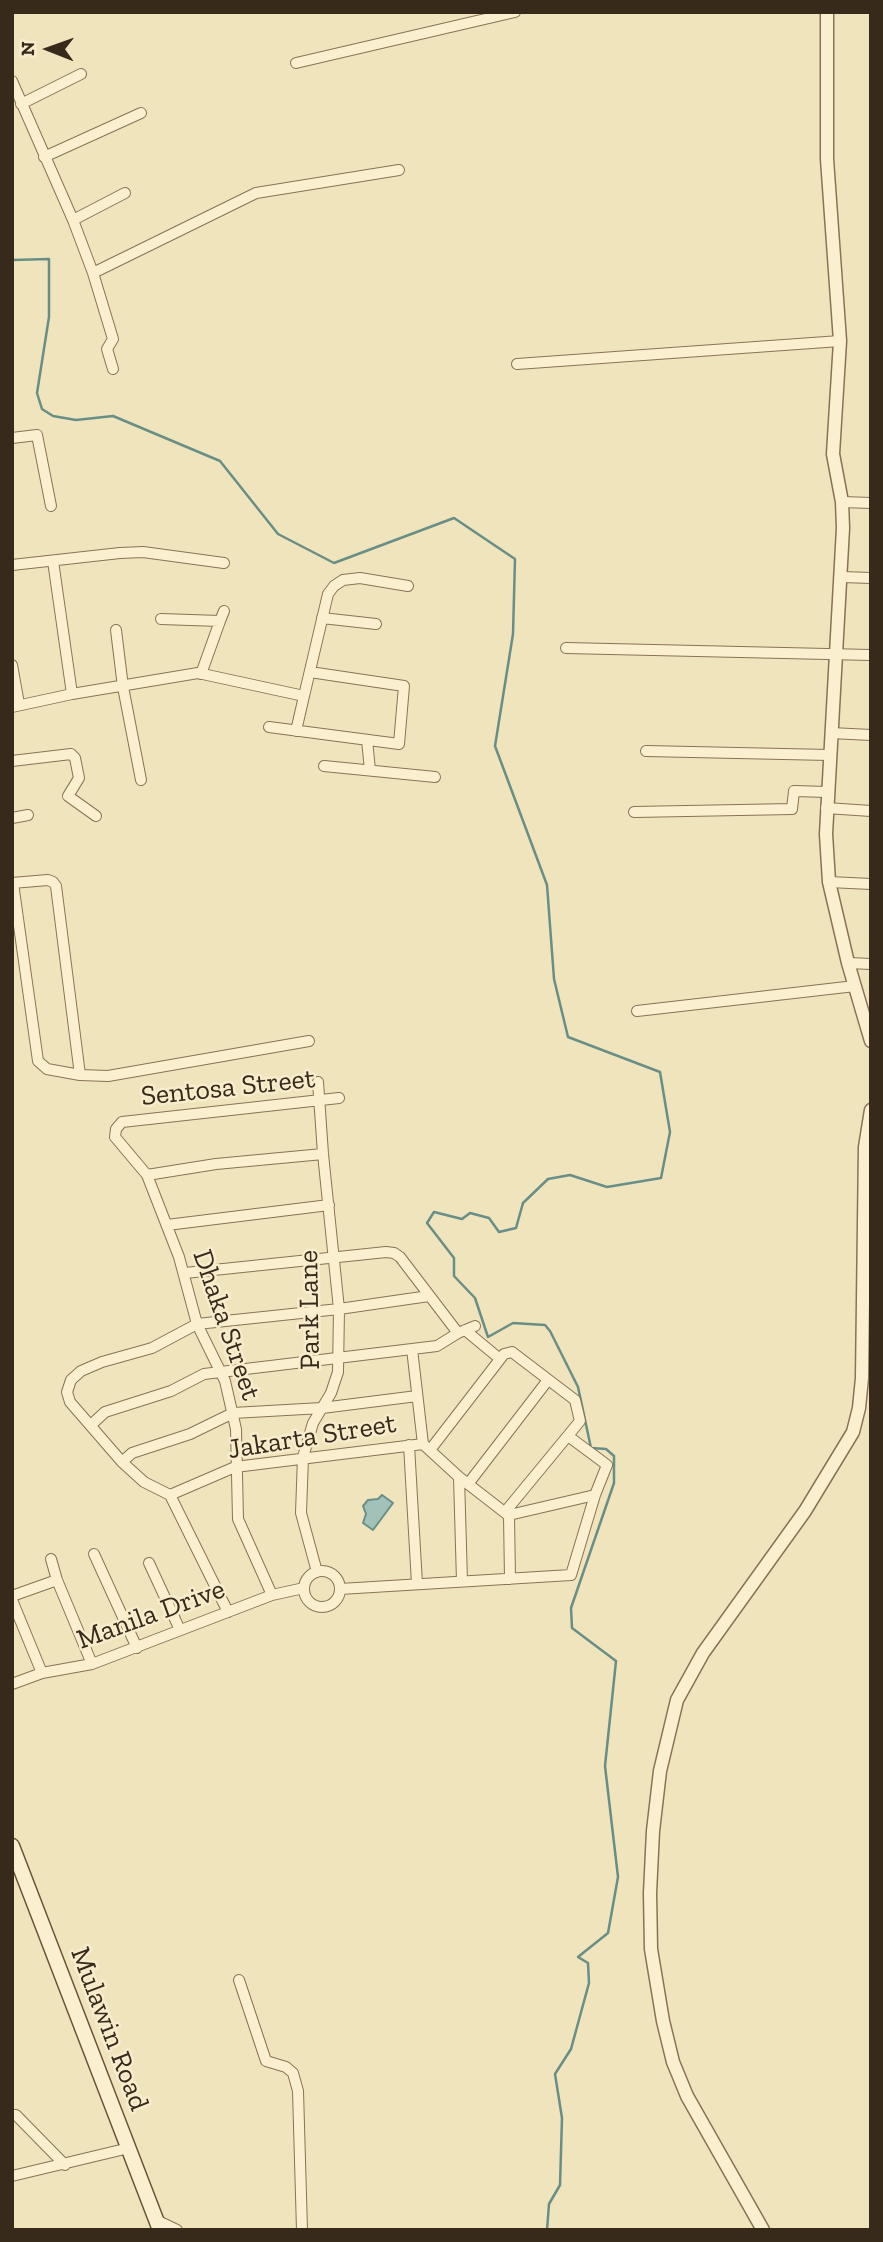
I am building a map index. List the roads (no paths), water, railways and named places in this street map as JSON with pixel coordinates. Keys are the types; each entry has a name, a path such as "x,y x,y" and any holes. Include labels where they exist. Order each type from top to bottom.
{"main road":[{"name":"Mulawin Road","path":"12,1846 158,2225"}],"street":[{"path":"296,63 516,14 515,12"},
{"path":"827,12 828,172 840,341 833,454 842,502 842,577 826,808 829,882 848,963 871,1041"},
{"path":"21,104 81,74"},
{"path":"12,81 73,220 93,273 113,339 107,349 113,369"},
{"path":"44,158 141,113"},
{"path":"93,273 256,193 399,170"},
{"path":"73,220 125,193"},
{"path":"517,364 840,341"},
{"path":"12,438 37,435 51,506"},
{"path":"842,502 871,503"},
{"path":"12,565 143,552 225,563"},
{"path":"53,561 72,694"},
{"path":"842,577 871,578"},
{"path":"296,731 328,594 334,586 343,580 360,578 408,586"},
{"path":"161,619 222,616 201,674"},
{"path":"322,618 376,624"},
{"path":"116,630 123,687 142,780"},
{"path":"566,648 871,655"},
{"path":"12,665 15,706 188,674 201,674 304,696"},
{"path":"269,727 399,744 404,685 310,672"},
{"path":"831,733 871,735"},
{"path":"367,740 370,770"},
{"path":"646,751 829,755"},
{"path":"12,761 71,754 75,758 79,778 68,796 96,816"},
{"path":"324,766 435,778"},
{"path":"634,812 792,809 794,791 827,792"},
{"path":"826,808 871,811"},
{"path":"12,818 28,815"},
{"path":"80,1075 56,886 47,880 13,883 38,1061 47,1069 80,1075 108,1076 309,1041"},
{"path":"829,882 871,884"},
{"path":"848,963 871,964"},
{"path":"637,1011 855,986"},
{"name":"Park Lane","path":"317,1572 301,1513 303,1457 313,1423 331,1393 338,1372 339,1309 318,1082"},
{"name":"Sentosa Street","path":"122,1122 339,1098"},
{"path":"763,2230 687,2096 673,2062 651,1948 653,1831 660,1772 677,1700 702,1653 805,1511 853,1432 862,1378 865,1147 871,1110"},
{"name":"Dhaka Street","path":"122,1122 116,1129 116,1137 147,1175 185,1273 197,1324 225,1381 236,1429 237,1519 272,1595"},
{"path":"147,1175 216,1164 323,1154"},
{"path":"167,1225 329,1205"},
{"path":"185,1273 394,1253 400,1257 429,1296 500,1359"},
{"path":"228,1612 170,1495 144,1482 121,1462 71,1402 67,1392 71,1380 80,1371 152,1348 197,1324 339,1309 429,1296"},
{"path":"91,1425 104,1412 171,1391 192,1379 219,1370 437,1346 466,1330"},
{"name":"Jakarta Street","path":"412,1349 416,1396 426,1447 507,1514"},
{"path":"426,1447 504,1354 512,1352 575,1400 580,1422 507,1514 510,1579"},
{"path":"468,1484 548,1380"},
{"path":"121,1462 132,1453 190,1434 233,1413 322,1408 416,1396"},
{"path":"340,1589 571,1575 607,1465 568,1436"},
{"path":"409,1446 417,1584"},
{"name":"Jakarta Street","path":"170,1495 235,1467 303,1457 409,1446 426,1447"},
{"path":"459,1477 462,1581"},
{"path":"507,1514 595,1495"},
{"path":"94,1554 137,1648"},
{"path":"51,1559 92,1664"},
{"path":"149,1563 180,1630"},
{"path":"317,1572 333,1575 340,1589 332,1604 322,1607 308,1599 304,1588 308,1578 317,1572"},
{"path":"42,1673 12,1598 57,1580"},
{"name":"Manila Drive","path":"12,1684 42,1673 92,1664 272,1595 304,1588"},
{"path":"239,1979 265,2061 286,2067 293,2073 298,2091 302,2230"},
{"path":"12,2115 65,2165"},
{"path":"12,2176 129,2148"},
{"path":"158,2225 177,2230"}],"water":[{"path":"382,1495 393,1503 373,1530 363,1523 366,1514 363,1506 368,1500 378,1499"}],"waterway":[{"path":"12,260 49,259 49,317 37,393 42,409 53,416 76,420 113,416 220,461 278,534 334,563 454,518 515,559 513,634 495,746 547,885 554,979 568,1037 660,1072 670,1132 661,1178 607,1187 570,1175 548,1179 523,1203 516,1228 499,1232 489,1218 470,1213 462,1219 434,1212 427,1223 454,1258 454,1276 475,1298 488,1337 513,1323 545,1325 550,1331 578,1387 591,1448 606,1449 614,1456 614,1483 571,1608 572,1628 616,1661 605,1766 618,1877 608,1933 578,1957 588,1963 589,1983 571,2049 555,2074 562,2118 560,2185 549,2204 547,2230"}]}
